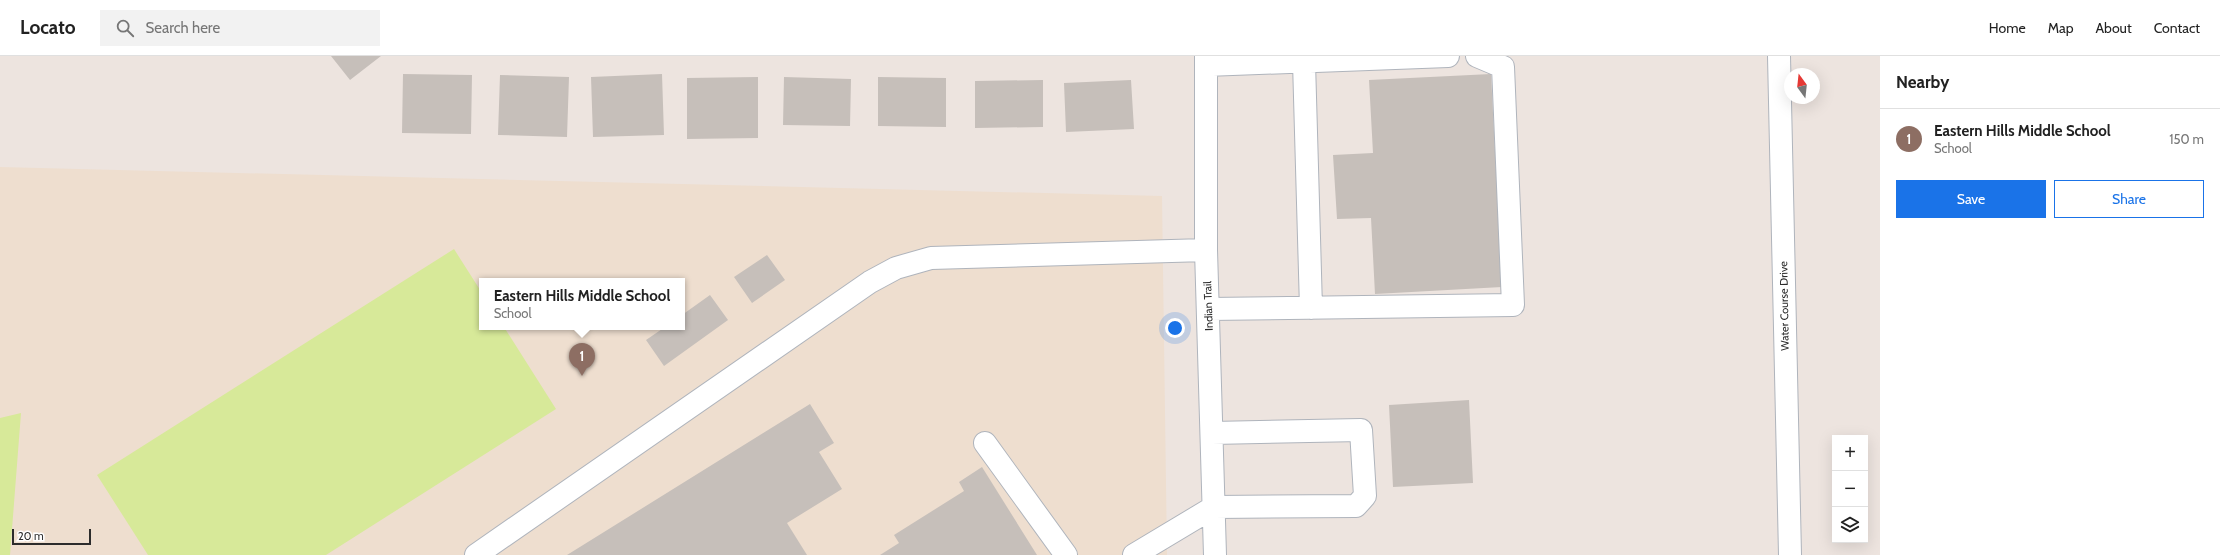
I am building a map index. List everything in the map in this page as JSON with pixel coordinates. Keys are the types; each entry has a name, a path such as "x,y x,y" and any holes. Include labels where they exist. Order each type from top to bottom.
{"street":[{"path":"1206,61 1304,62 1448,56"},
{"path":"1208,309 1512,305 1503,67 1477,56"},
{"name":"Water Course Drive","path":"1778,56 1790,555"},
{"name":"Indian Trail","path":"1206,61 1206,250 1216,554"},
{"path":"1304,62 1311,308"},
{"path":"476,555 864,287 896,268 931,258 1206,250"},
{"path":"1134,555 1214,507 1356,506 1365,496 1360,430 1212,433"},
{"path":"986,443 1066,555"}],"shaded area":[{"path":"0,167 1162,196 1167,555 0,555"}],"green space":[{"path":"454,249 479,288 479,330 506,330 556,409 326,555 148,555 97,475"},
{"path":"21,413 10,555 0,555 0,418"}],"building":[{"path":"331,56 381,56 350,80"},
{"path":"403,74 472,75 471,134 402,133"},
{"path":"662,74 664,135 593,137 591,77"},
{"path":"1491,74 1502,287 1375,294 1371,218 1337,219 1333,155 1373,153 1369,80"},
{"path":"500,75 569,77 567,137 498,135"},
{"path":"758,77 758,138 687,139 687,78"},
{"path":"784,77 851,79 850,126 783,125"},
{"path":"878,77 946,78 946,127 878,126"},
{"path":"1043,80 1043,127 975,128 975,81"},
{"path":"1131,80 1134,129 1066,132 1064,83"},
{"path":"767,255 785,280 752,303 734,277"},
{"path":"710,295 728,320 664,366 646,340 661,330 685,330 685,313"},
{"path":"1469,400 1473,483 1393,487 1389,405"},
{"path":"810,404 834,443 819,452 842,489 787,523 807,555 567,555"},
{"path":"982,467 1037,555 880,555 899,543 894,535 964,491 959,482"}],"place":[{"name":"Eastern Hills Middle School","path":"582,376"}]}
